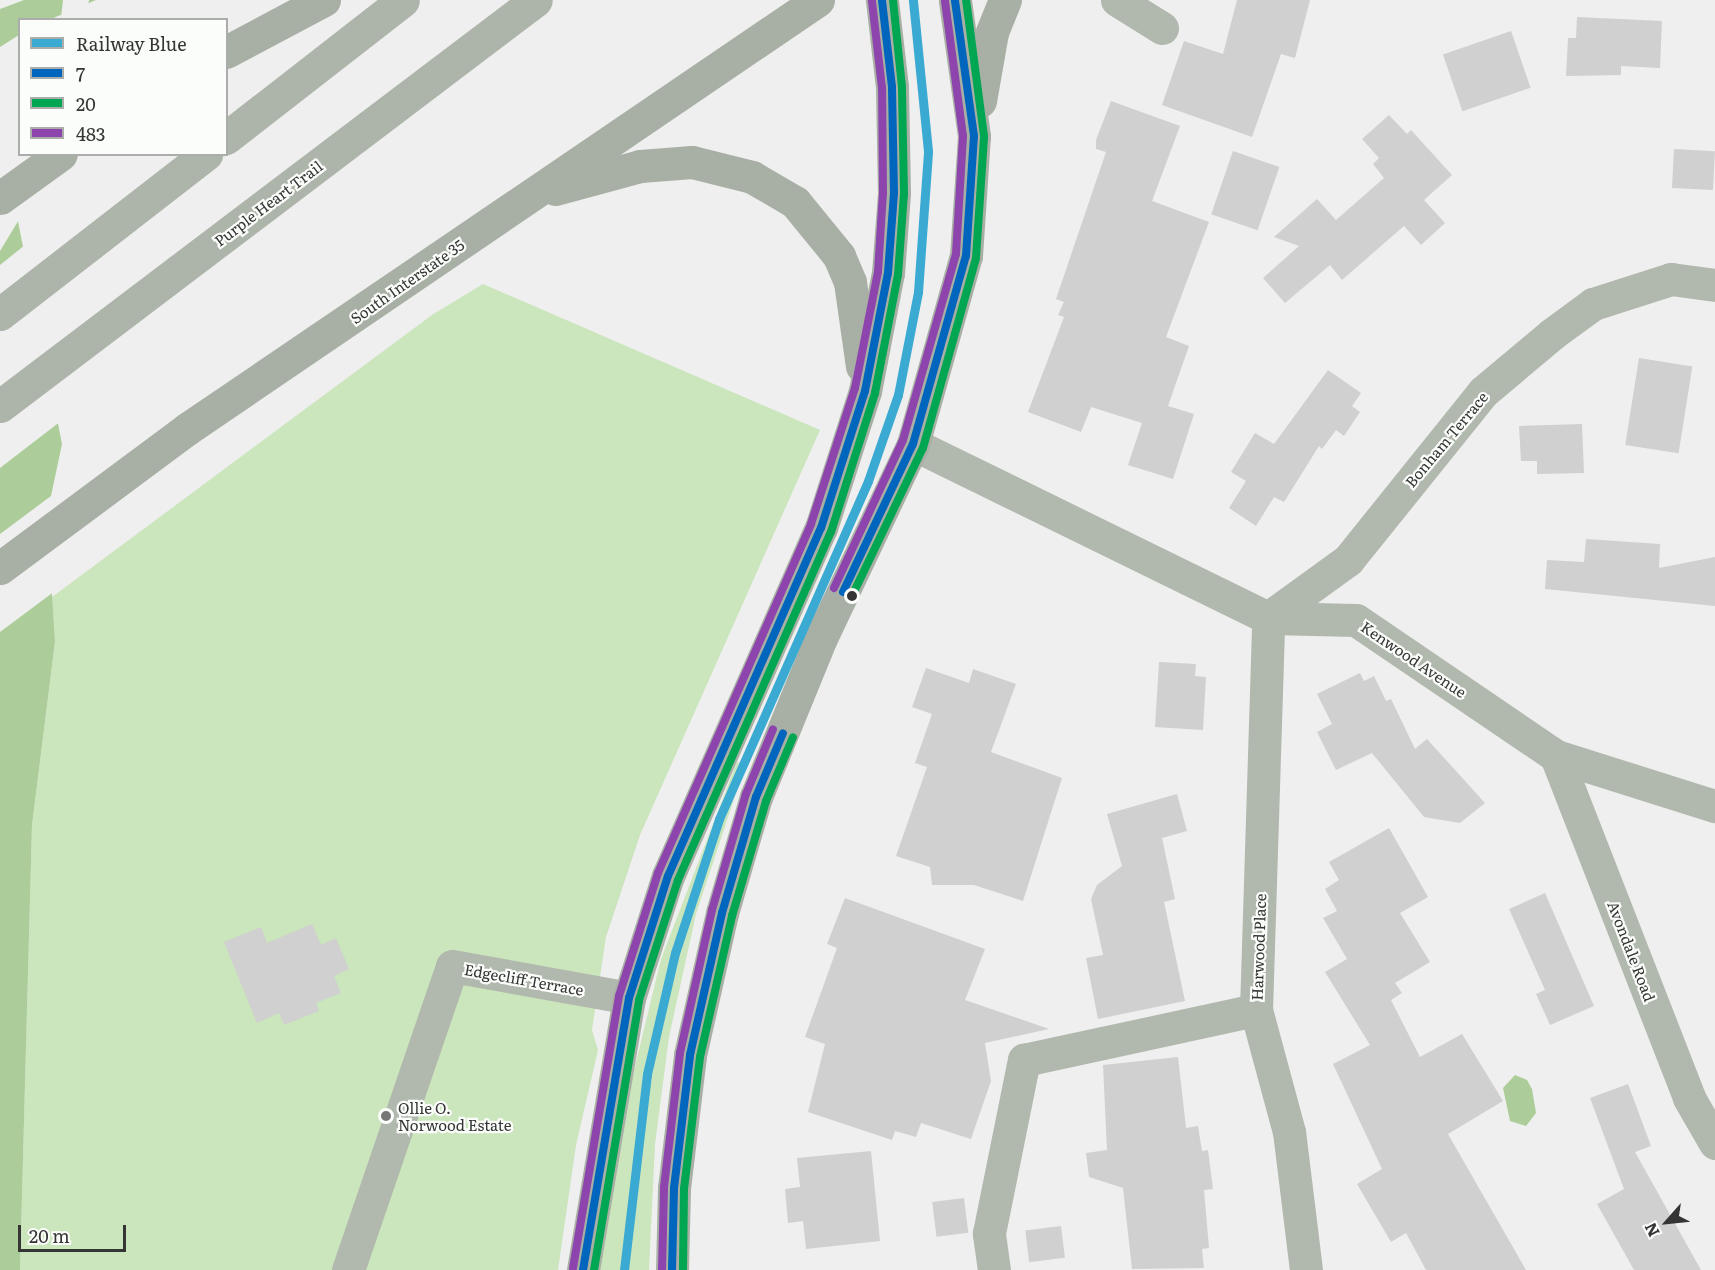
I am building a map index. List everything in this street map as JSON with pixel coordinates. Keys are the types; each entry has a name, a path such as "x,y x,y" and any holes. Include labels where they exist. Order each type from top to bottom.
{"highway":[{"path":"228,136 403,0"},
{"name":"Purple Heart Trail","path":"0,406 536,0"},
{"path":"0,314 204,156"}],"main road":[{"path":"230,50 324,0"},
{"name":"South Interstate 35","path":"0,568 188,429 818,0"},
{"path":"583,1270 629,998 668,876 821,528 866,391 888,273 894,194 892,87 882,0"},
{"path":"955,0 974,136"},
{"path":"672,1270 675,1188 690,1055 722,913 756,797 821,638 912,444 966,256 974,136 992,32 1005,0"},
{"path":"0,198 58,156"},
{"path":"530,196 640,166 692,162 752,177 795,202 839,256 850,282 866,391"}],"street":[{"path":"1117,0 1162,28"},
{"name":"Bonham Terrace","path":"1268,618 1348,560 1483,392 1552,334 1593,304 1671,279 1715,285"},
{"name":"Kenwood Avenue","path":"912,444 1268,618 1356,620 1556,756 1715,806"},
{"name":"Harwood Place","path":"1268,618 1256,1010 1289,1132 1306,1270"},
{"name":"Avondale Road","path":"1556,756 1689,1098 1715,1143"},
{"name":"Edgecliff Terrace","path":"348,1270 452,966 629,998"},
{"path":"994,1270 989,1233 1024,1060 1256,1010"}],"shaded area":[{"path":"24,0 96,0 53,18 18,18 18,36 0,47 0,9"},
{"path":"0,164 11,186 62,444 47,515 55,642 32,825 20,1270 0,1270"},
{"path":"483,284 820,430 640,835 606,937 592,1030 598,1050 576,1145 558,1270 20,1270 32,825 55,643 52,597 432,315"},
{"path":"737,762 745,766 696,914 669,1037 655,1144 649,1270 599,1270 624,1112 661,959"},
{"path":"1515,1075 1527,1080 1532,1089 1536,1113 1526,1126 1510,1121 1503,1088"}],"pier":[{"path":"63,0 89,0 88,7 61,18"},
{"path":"0,161 13,185 20,218 0,251"},
{"path":"25,245 61,421 0,468 0,265"},
{"path":"55,493 50,515 55,591 0,632 0,534"}],"building":[{"path":"1237,0 1310,0 1295,58 1281,54 1252,137 1162,105 1184,41 1223,54"},
{"path":"1577,17 1662,21 1660,68 1621,66 1621,75 1566,76 1568,38 1576,38"},
{"path":"1511,31 1531,88 1462,111 1443,54"},
{"path":"1111,101 1180,126 1152,201 1209,222 1166,337 1189,346 1168,406 1194,414 1173,479 1128,465 1142,423 1091,407 1081,432 1028,412 1064,317 1058,315 1064,302 1056,299 1106,152 1096,149 1096,140"},
{"path":"1389,115 1407,134 1411,130 1452,175 1424,200 1445,223 1421,245 1404,226 1342,280 1330,265 1285,303 1263,278 1299,246 1274,237 1317,199 1336,220 1384,178 1373,164 1379,158 1362,139"},
{"path":"1674,149 1715,151 1713,190 1672,188"},
{"path":"1233,151 1279,167 1258,230 1211,214"},
{"path":"1639,358 1692,366 1679,453 1625,445"},
{"path":"1328,370 1361,393 1352,406 1360,412 1344,436 1336,430 1322,449 1319,446 1284,502 1274,497 1256,526 1229,508 1246,481 1231,472 1255,433 1274,444"},
{"path":"1582,424 1584,473 1537,474 1537,461 1521,461 1519,426"},
{"path":"1586,539 1660,544 1659,568 1715,557 1715,606 1545,589 1547,560 1584,562"},
{"path":"1159,662 1196,664 1195,676 1206,677 1203,730 1155,727"},
{"path":"926,668 969,683 973,669 1016,684 991,752 1062,778 1023,901 974,885 932,885 930,867 896,856 927,767 915,763 932,714 912,707"},
{"path":"1360,673 1364,681 1374,676 1386,701 1391,699 1415,749 1427,739 1485,803 1460,823 1424,817 1372,753 1336,770 1317,732 1332,724 1317,694"},
{"path":"1177,794 1187,831 1162,838 1175,899 1164,902 1185,1001 1098,1019 1086,958 1103,955 1091,899 1097,885 1122,866 1107,814"},
{"path":"1389,828 1428,897 1400,913 1430,962 1395,983 1402,993 1391,1000 1420,1057 1462,1034 1503,1101 1448,1134 1526,1270 1426,1270 1406,1233 1391,1242 1357,1184 1382,1169 1333,1064 1370,1045 1325,972 1347,959 1323,918 1337,911 1325,889 1339,880 1329,862"},
{"path":"1545,893 1594,1006 1550,1025 1536,994 1545,990 1509,909"},
{"path":"845,898 985,949 965,1000 1049,1029 985,1043 991,1081 971,1139 921,1123 916,1137 895,1131 892,1140 808,1112 825,1044 805,1037 837,948 827,944"},
{"path":"312,924 321,945 336,938 349,969 334,976 341,993 316,1003 319,1011 284,1025 279,1013 257,1023 224,942 261,927 267,943"},
{"path":"1178,1057 1186,1128 1198,1126 1202,1151 1208,1150 1213,1189 1204,1190 1209,1248 1202,1249 1204,1268 1132,1269 1123,1188 1089,1177 1086,1153 1107,1150 1103,1065"},
{"path":"1628,1084 1651,1146 1635,1152 1701,1270 1634,1270 1597,1204 1624,1189 1590,1098"},
{"path":"871,1151 880,1241 806,1249 803,1221 788,1223 785,1189 800,1187 797,1158"},
{"path":"964,1198 968,1233 937,1237 932,1202"},
{"path":"1061,1226 1065,1258 1029,1262 1025,1230"}],"rail line":[{"name":"Blue","path":"624,1270 647,1074 675,953 719,819 868,481 898,395 918,292 928,151 913,0"}],"transit line":[{"name":"7","path":"583,1270 629,998 668,876 821,528 865,391 888,273 894,193 892,87 882,0"},
{"name":"20","path":"594,1270 639,1000 678,880 831,532 875,393 898,275 904,194 902,87 893,0"},
{"name":"7","path":"843,592 913,444 966,256 974,136 955,0"},
{"name":"20","path":"852,596 923,448 976,258 984,136 966,0"},
{"name":"483","path":"573,1268 619,996 658,873 811,524 855,388 878,272 883,193 882,88 872,1"},
{"name":"483","path":"834,588 903,440 956,254 963,136 945,1"},
{"name":"483","path":"662,1270 664,1187 680,1053 712,910 746,794 773,729"},
{"name":"7","path":"672,1270 674,1188 690,1055 722,913 756,797 783,733"},
{"name":"20","path":"683,1270 684,1189 700,1057 732,916 766,801 793,737"}],"place":[{"name":"Ollie O. Norwood Estate","path":"386,1116"}]}
